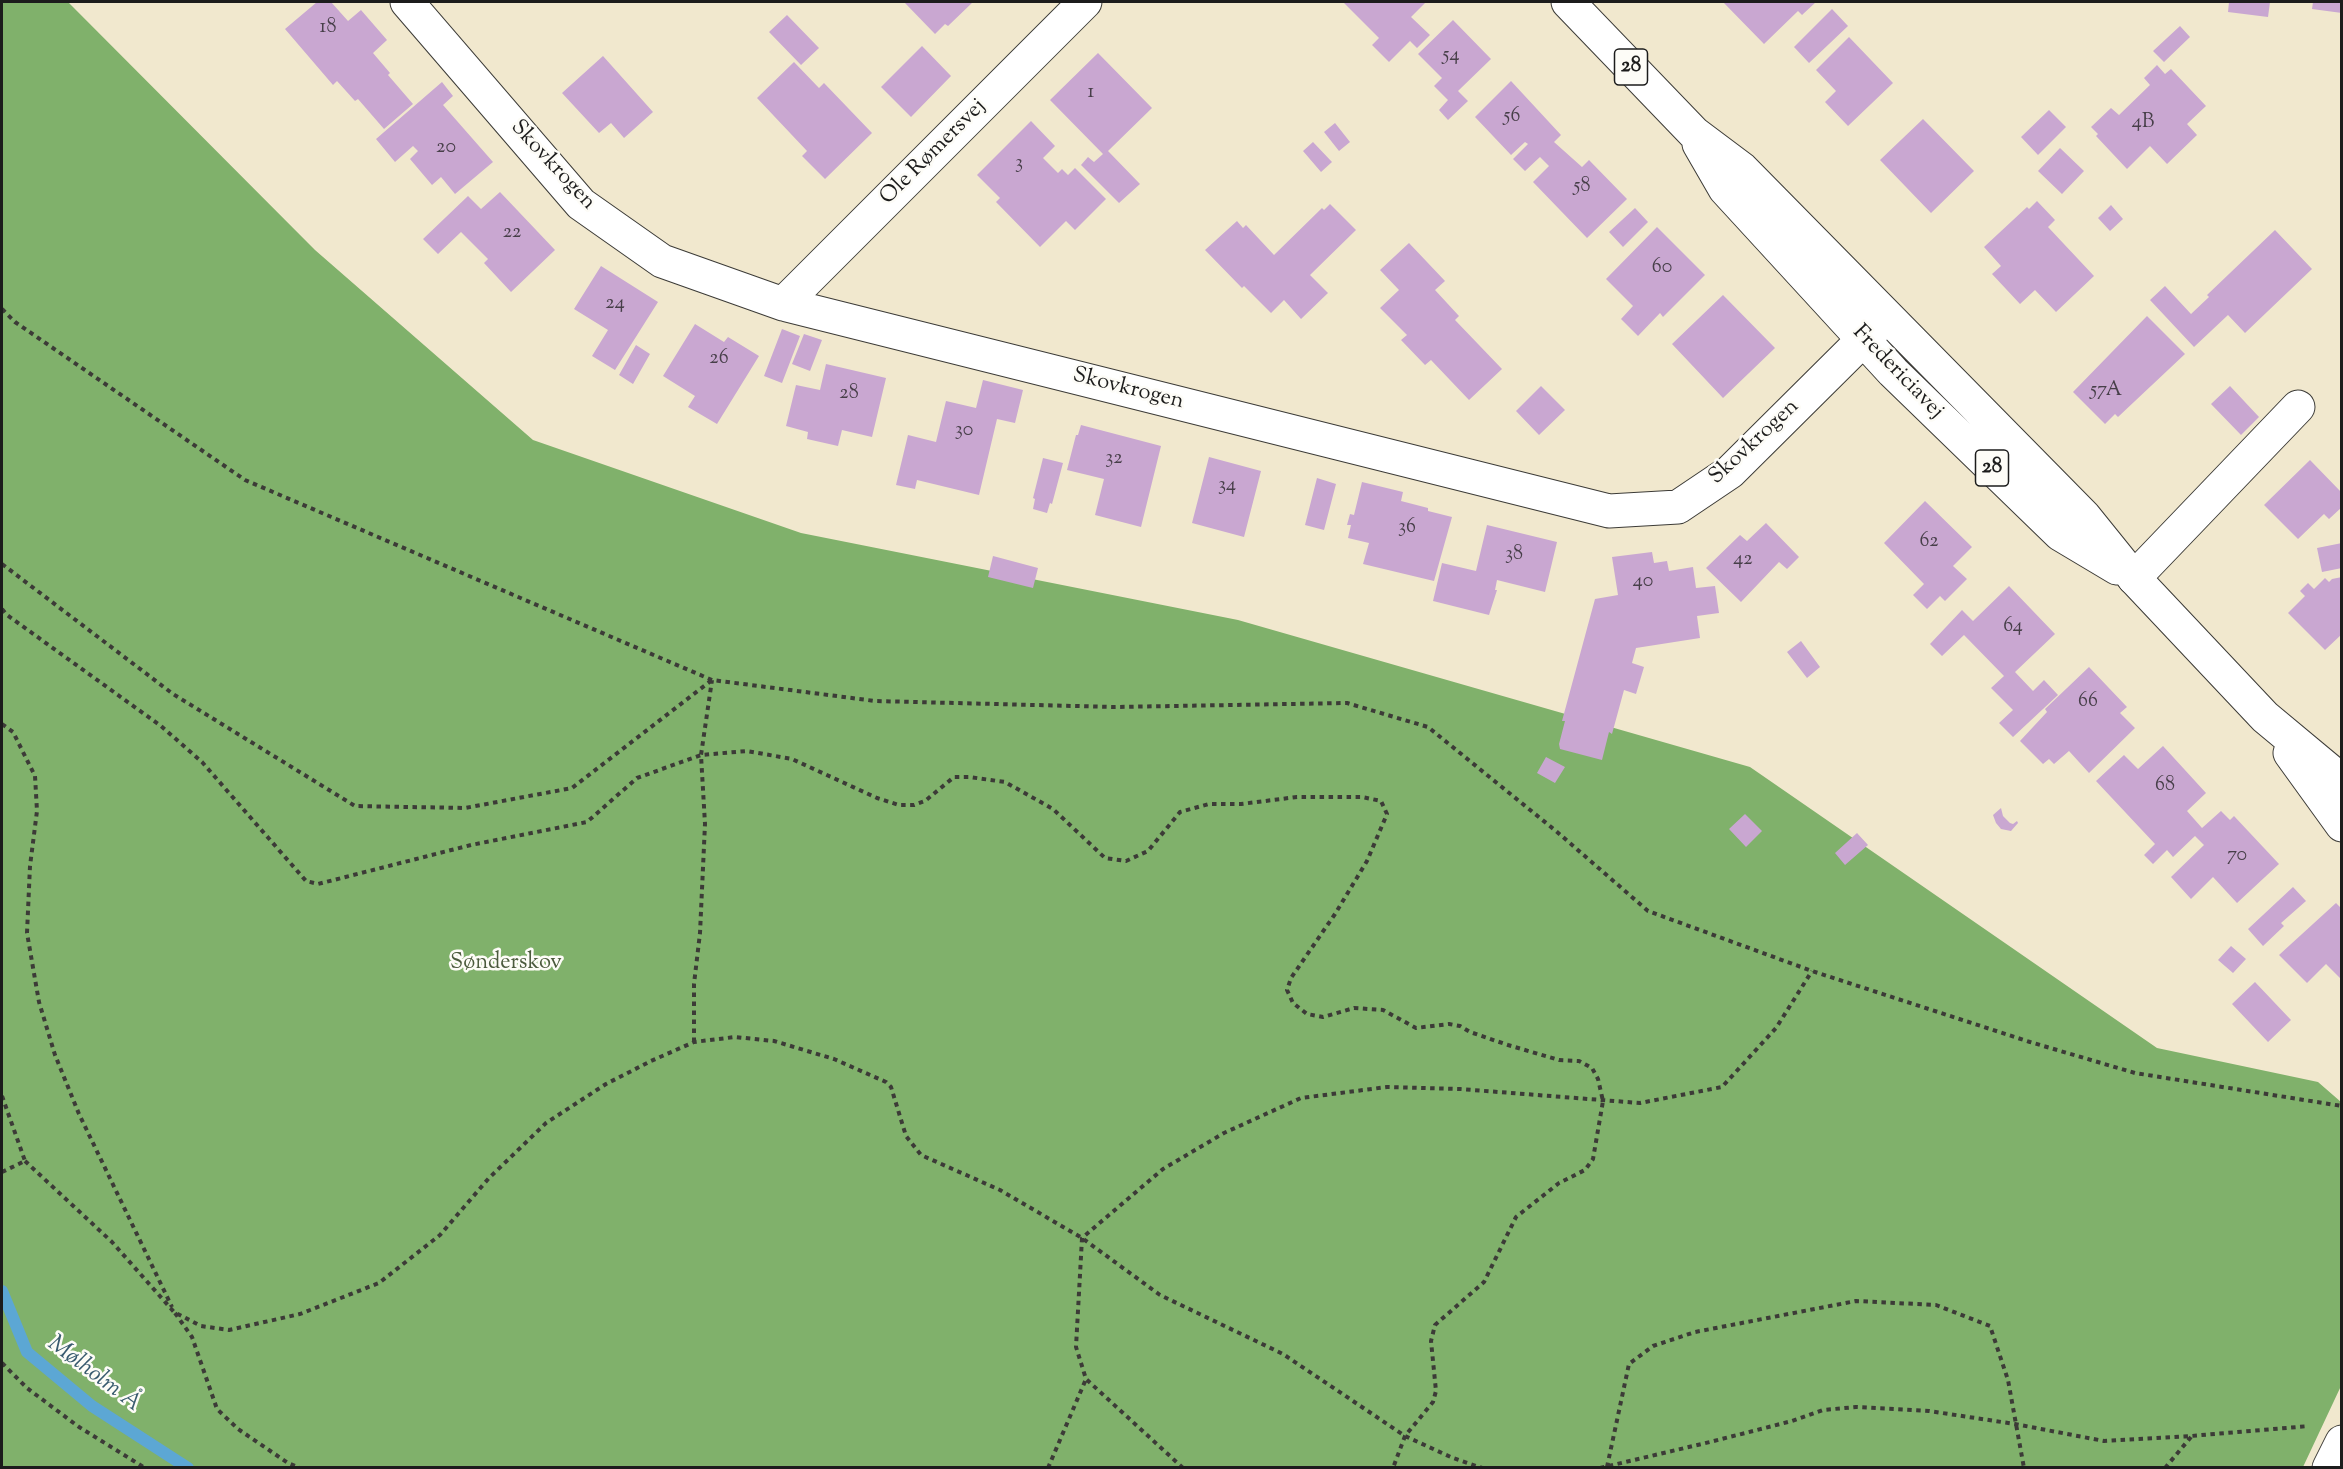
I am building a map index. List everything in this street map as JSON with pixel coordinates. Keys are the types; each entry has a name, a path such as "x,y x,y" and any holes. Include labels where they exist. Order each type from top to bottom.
{"street":[{"name":"Skovkrogen","path":"407,2 581,204 662,261 783,304 1609,511 1678,507 1730,472 1887,316"},
{"name":"Ole Rømersvej","path":"783,304 1085,2"},
{"name":"Fredericiavej","path":"1568,2 1694,134 1742,170 2084,516 2134,578 2265,717 2342,781"},
{"name":"Fredericiavej","path":"1694,134 1725,189 1893,372 2060,534 2134,578"},
{"path":"2134,578 2298,407"},
{"name":"Fredericiavej","path":"2265,717 2342,825"},
{"path":"2329,1467 2330,1433"}],"path":[{"path":"2,309 15,322 245,480 712,680 875,701 1115,707 1347,703 1428,727 1556,831 1648,911 1812,970 2030,1042 2135,1073 2342,1106"},
{"path":"2,564 173,694 355,806 465,808 572,788 712,680"},
{"path":"2,609 161,726 202,762 306,881 312,883 330,881 471,845 587,822 637,778 701,755 747,751 792,759 899,806 914,806 925,801 954,777 1005,782 1053,809 1105,858 1126,861 1148,851 1180,812 1209,804 1241,804 1298,797 1362,797 1381,801 1387,814 1367,861 1335,914 1291,978 1287,990 1293,1003 1307,1014 1323,1017 1354,1008 1383,1010 1416,1028 1449,1024 1460,1026 1470,1032 1559,1060 1580,1061 1592,1068 1598,1078 1603,1101 1593,1159 1585,1170 1559,1183 1516,1217 1484,1282 1435,1325 1431,1341 1436,1391 1433,1402 1405,1436 1393,1467"},
{"path":"694,1042 694,984 700,933 705,824 701,755 712,680"},
{"path":"2,724 13,732 35,776 37,811 30,866 27,933 39,1002 55,1055 79,1114 174,1312 201,1326 229,1330 300,1314 379,1283 440,1235 489,1178 546,1123 606,1084 651,1060 694,1042 735,1037 774,1041 834,1059 880,1078 891,1088 906,1136 921,1155 1000,1190 1082,1238 1160,1295 1283,1354 1405,1436 1453,1458 1482,1467"},
{"path":"1182,1467 1086,1379 1076,1347 1082,1238 1163,1169 1224,1133 1301,1098 1387,1088 1460,1089 1640,1103 1722,1087 1776,1028 1812,970"},
{"path":"2,1096 25,1161 112,1242 174,1312 192,1337 217,1409 238,1429 288,1463 300,1467"},
{"path":"2,1172 25,1161"},
{"path":"1607,1466 1629,1364 1653,1346 1695,1332 1856,1301 1936,1305 1990,1326 2008,1380 2014,1424 2024,1467"},
{"path":"2,1363 27,1388 79,1427 145,1467"},
{"path":"1048,1467 1086,1379"},
{"path":"1600,1467 1710,1442 1792,1421 1823,1410 1856,1407 1929,1411 2014,1424 2104,1442 2191,1436 2330,1433"},
{"path":"2165,1467 2191,1436"}],"green space":[{"name":"Sønderskov","path":"2,2 68,2 315,250 533,440 801,533 1238,620 1750,767 2157,1048 2318,1082 2341,1102 2341,1386 2303,1467 2,1468"}],"building":[{"path":"317,2 331,2 348,21 361,10 387,40 373,53 413,104 384,129 358,99 355,101 337,81 333,85 285,29"},
{"path":"904,2 973,2 948,26 945,24 935,34"},
{"path":"1343,2 1426,2 1411,17 1430,35 1417,48 1410,41 1389,62 1372,45 1379,38"},
{"path":"1723,2 1816,2 1802,15 1798,11 1764,44"},
{"path":"2229,2 2270,2 2268,17 2228,12"},
{"path":"2313,2 2342,2 2342,13 2312,9"},
{"path":"1832,9 1848,26 1809,63 1794,47"},
{"path":"787,15 819,48 801,65 769,32"},
{"path":"1453,20 1491,59 1458,91 1468,101 1448,120 1439,110 1448,100 1434,86 1442,78 1418,54"},
{"path":"2180,26 2190,37 2164,62 2153,51"},
{"path":"1849,37 1893,83 1848,126 1825,102 1836,91 1816,70"},
{"path":"922,46 951,76 911,117 881,87"},
{"path":"1098,53 1152,108 1108,151 1140,184 1119,203 1081,165 1088,157 1094,162 1103,154 1050,100"},
{"path":"603,56 653,112 624,138 611,123 599,133 562,93"},
{"path":"794,62 819,88 824,83 872,133 825,179 802,156 807,151 757,98"},
{"path":"2157,65 2165,74 2171,69 2206,106 2187,124 2197,135 2167,164 2150,146 2127,169 2096,136 2098,134 2091,127 2111,108 2119,115 2150,85 2144,78"},
{"path":"1511,81 1561,135 1554,142 1582,167 1589,160 1627,199 1587,238 1533,182 1549,166 1540,157 1525,171 1513,159 1528,144 1525,142 1511,155 1475,117"},
{"path":"442,82 453,96 443,105 493,162 455,194 441,177 432,185 410,159 418,151 413,146 395,162 376,139"},
{"path":"2049,110 2066,127 2038,155 2021,137"},
{"path":"1923,119 1974,171 1931,213 1880,160"},
{"path":"1031,121 1055,146 1043,158 1058,173 1062,169 1068,175 1075,168 1106,199 1075,230 1066,221 1040,247 996,202 1000,198 977,175"},
{"path":"1335,123 1350,142 1339,151 1324,132"},
{"path":"1313,142 1332,162 1321,172 1303,151"},
{"path":"2060,148 2084,171 2062,194 2038,171"},
{"path":"500,192 555,250 511,292 484,263 488,259 461,232 438,254 423,239 468,196 481,209"},
{"path":"2037,201 2055,220 2048,227 2094,276 2056,312 2035,290 2020,304 1992,274 2001,266 1984,247 2027,207 2029,209"},
{"path":"1330,204 1356,230 1310,275 1328,293 1301,319 1284,300 1271,313 1244,286 1242,288 1205,250 1237,221 1243,228 1246,225 1274,255 1322,208 1324,210"},
{"path":"2111,205 2123,219 2110,231 2098,218"},
{"path":"1635,208 1648,222 1623,247 1609,232"},
{"path":"1657,227 1705,275 1663,317 1660,313 1638,336 1621,319 1633,306 1606,279"},
{"path":"2275,230 2312,269 2245,333 2228,315 2194,347 2150,300 2165,286 2191,314 2209,297 2207,295"},
{"path":"1409,243 1445,281 1435,290 1459,316 1455,320 1502,369 1469,400 1431,360 1425,365 1401,340 1407,335 1380,308 1399,290 1380,270"},
{"path":"601,266 658,302 615,370 592,356 608,330 574,309"},
{"path":"1723,295 1775,348 1723,398 1672,344"},
{"path":"2147,316 2185,354 2118,417 2115,414 2105,424 2073,392"},
{"path":"695,324 724,342 728,337 759,356 717,424 688,407 695,396 663,376"},
{"path":"782,329 800,336 782,383 764,376"},
{"path":"804,334 822,340 810,371 792,364"},
{"path":"636,345 650,354 633,384 619,375"},
{"path":"826,364 886,378 872,437 842,430 838,446 807,439 808,432 786,426 796,385 820,390"},
{"path":"983,380 1023,390 1015,423 997,419 979,495 917,480 915,489 896,485 908,435 936,442 946,401 976,408"},
{"path":"1541,386 1565,410 1539,435 1516,411"},
{"path":"2230,386 2259,417 2241,435 2211,404"},
{"path":"1081,425 1161,446 1141,527 1095,515 1104,479 1067,470 1076,435"},
{"path":"1209,457 1261,471 1244,537 1192,523"},
{"path":"1043,458 1063,463 1052,504 1050,503 1047,513 1033,509 1035,499 1033,498"},
{"path":"2310,460 2342,493 2342,507 2329,519 2324,514 2298,539 2264,505"},
{"path":"1317,478 1336,484 1324,530 1305,525"},
{"path":"1362,482 1403,492 1401,501 1452,517 1434,581 1363,564 1369,543 1348,538 1351,525 1347,525 1350,514 1354,515"},
{"path":"1925,501 1972,547 1953,566 1967,579 1945,601 1940,596 1927,609 1913,595 1924,584 1884,543"},
{"path":"1766,523 1799,557 1787,569 1779,562 1741,602 1706,568 1740,535 1747,541"},
{"path":"1487,525 1557,542 1545,592 1497,580 1495,590 1497,590 1489,615 1433,601 1442,563 1476,571"},
{"path":"2342,543 2342,568 2322,572 2317,548"},
{"path":"1652,552 1654,563 1667,561 1669,571 1693,567 1696,588 1715,586 1719,613 1697,616 1700,638 1636,648 1632,663 1644,667 1636,694 1624,690 1602,760 1560,749 1559,744 1565,721 1562,721 1595,599 1618,595 1612,557"},
{"path":"993,556 1038,568 1033,588 988,577"},
{"path":"2342,577 2342,634 2325,650 2288,613 2305,596 2300,591 2308,583 2314,589 2325,578 2329,582"},
{"path":"2009,586 2055,634 2015,672 2033,691 2044,680 2058,695 2013,737 1999,723 2013,710 1991,688 2004,676 1964,635 1942,656 1930,644 1962,610 1973,621"},
{"path":"1801,641 1820,667 1807,678 1787,652"},
{"path":"2089,667 2127,707 2120,713 2135,728 2089,773 2069,751 2054,764 2049,759 2043,764 2020,741 2047,712 2045,709"},
{"path":"2163,746 2206,793 2187,811 2202,828 2221,811 2230,820 2234,816 2279,864 2237,903 2213,877 2191,899 2171,877 2204,845 2195,836 2173,857 2167,850 2153,864 2144,855 2155,844 2096,781 2124,755 2138,769"},
{"path":"1546,757 1565,767 1555,783 1537,773"},
{"path":"2001,808 2003,816 2010,823 2017,821 2018,823 2011,831 2001,829 1996,823 1993,815"},
{"path":"1745,814 1762,831 1746,847 1729,829"},
{"path":"1857,833 1868,845 1845,865 1835,853"},
{"path":"2293,887 2306,901 2281,923 2284,926 2263,946 2248,929"},
{"path":"2336,903 2342,909 2342,976 2340,978 2326,964 2307,983 2279,955"},
{"path":"2231,946 2246,959 2233,973 2218,960"},
{"path":"2255,982 2291,1020 2268,1042 2232,1004"}],"waterway":[{"name":"Mølholm Å","path":"2,1291 27,1352 92,1406 188,1468"}]}
